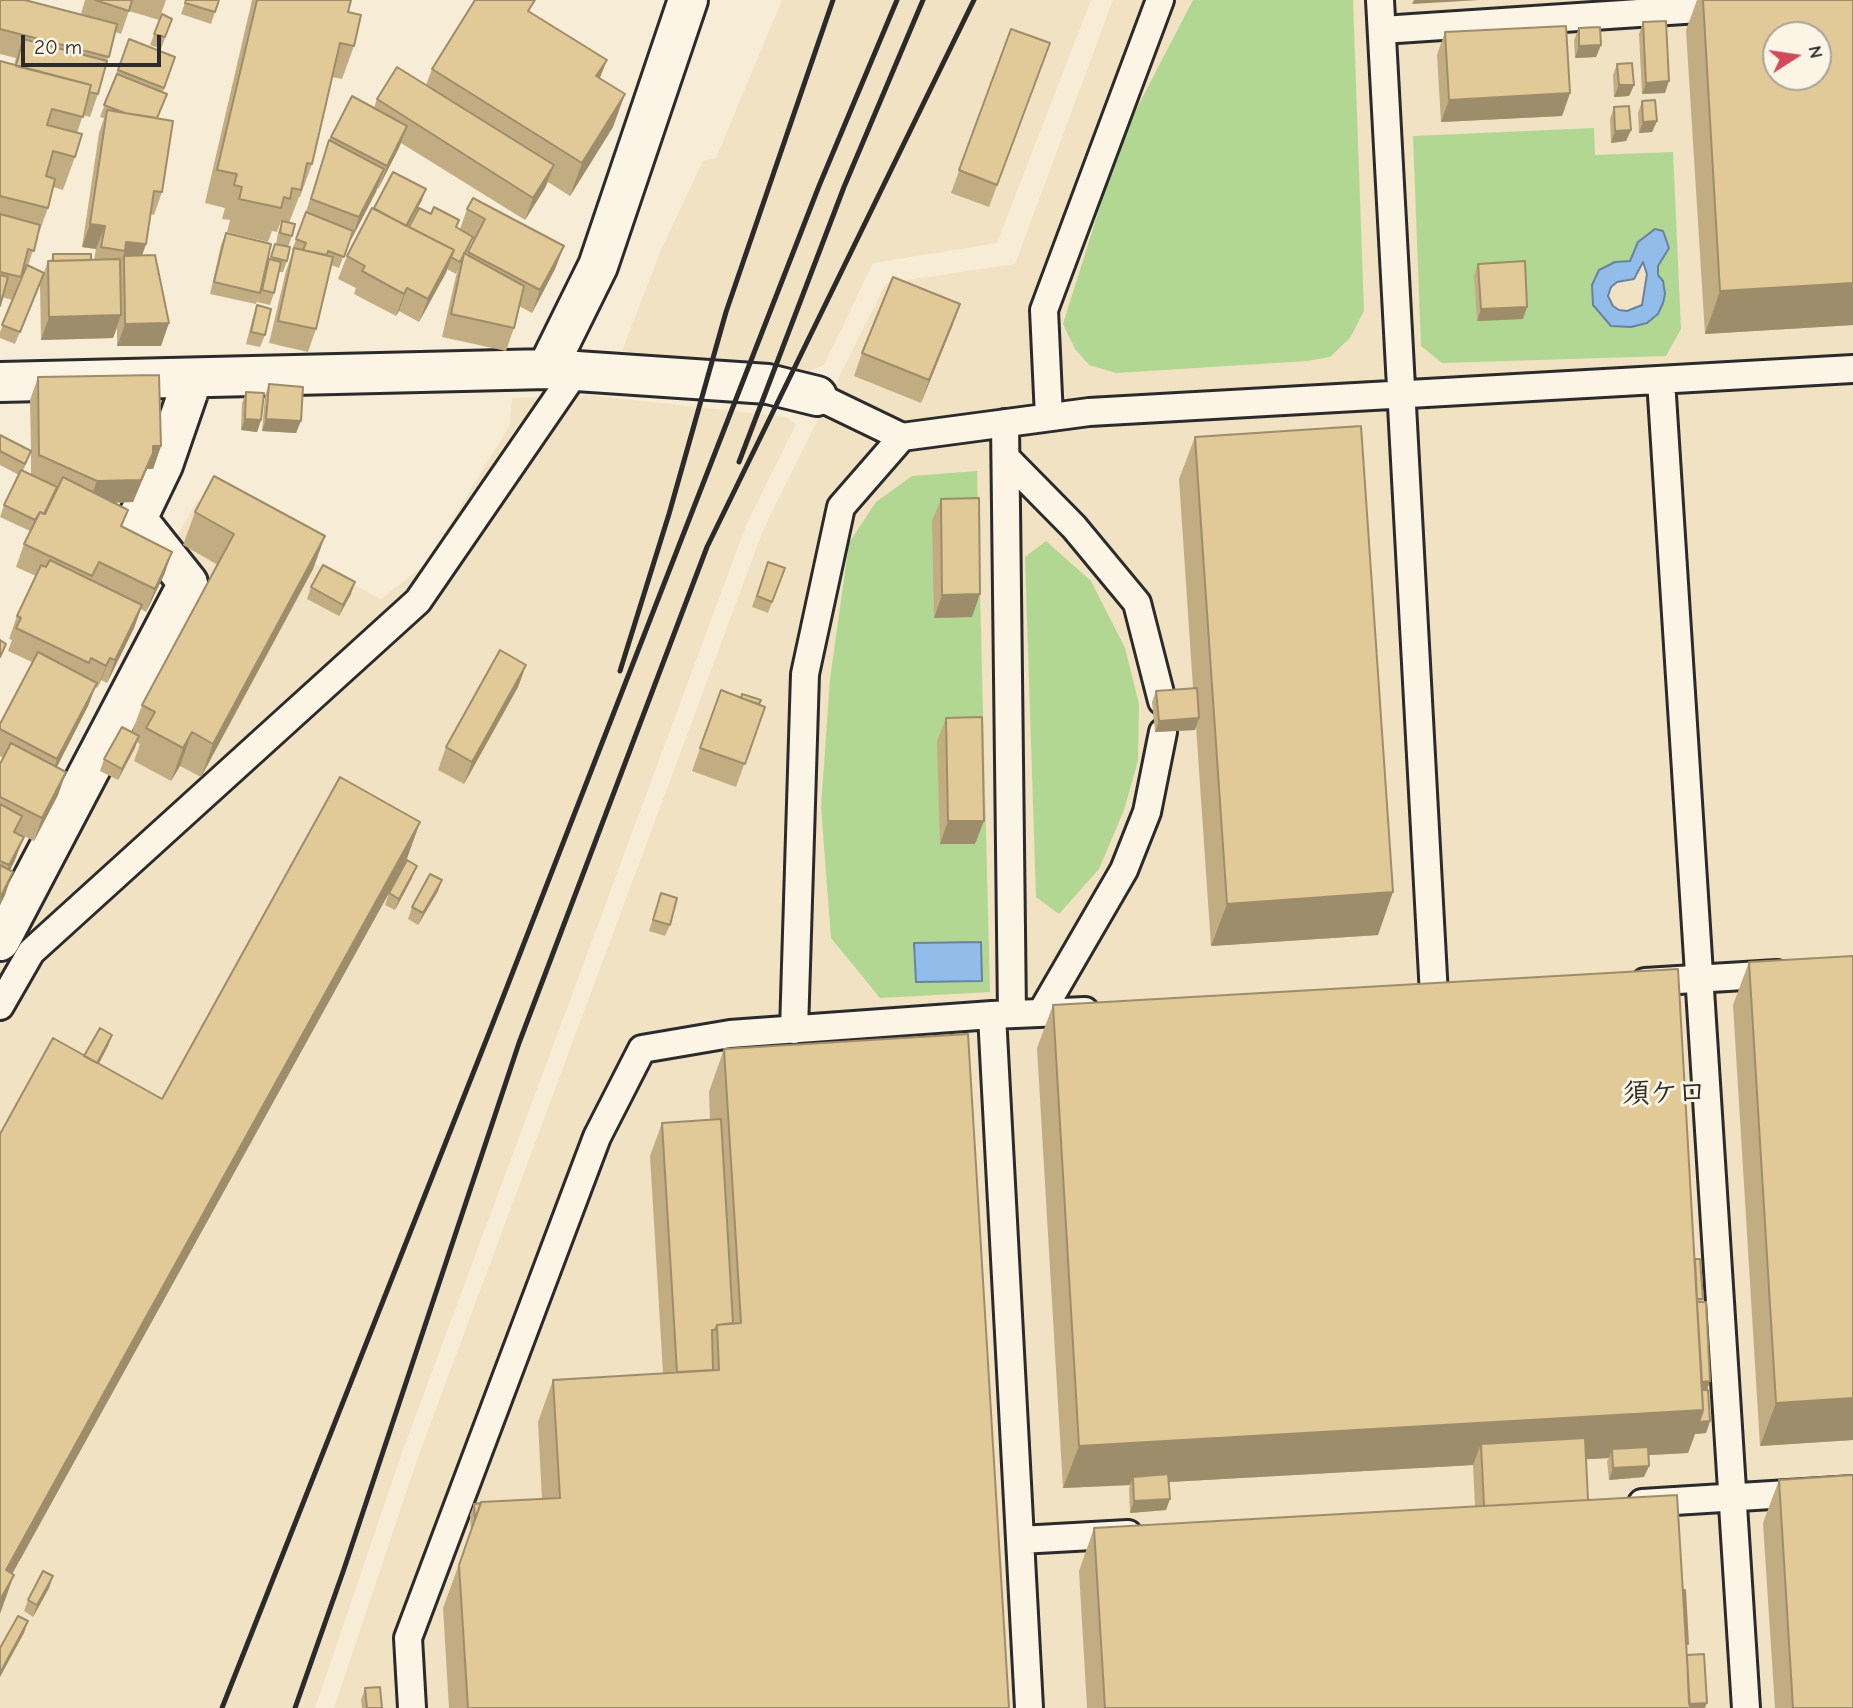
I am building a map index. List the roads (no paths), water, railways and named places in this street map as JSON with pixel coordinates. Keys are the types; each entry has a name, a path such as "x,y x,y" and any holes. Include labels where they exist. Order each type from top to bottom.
{"street":[{"path":"562,370 688,0"},
{"path":"0,383 562,370 768,384 817,396"},
{"path":"0,941 188,583 137,519 163,465 193,378"}],"lane":[{"path":"1049,417 1044,310 1160,0"},
{"path":"1380,0 1434,995"},
{"path":"1382,30 1758,5"},
{"path":"817,396 902,437 1089,412 1853,369"},
{"path":"0,1006 31,952 418,601 562,370"},
{"path":"1661,380 1746,1708"},
{"path":"1004,423 1006,458 1002,1015 1020,1540 1029,1708"},
{"path":"794,1030 805,674 841,507 902,437"},
{"path":"1006,458 1074,527 1137,603 1162,701"},
{"path":"1041,1013 1124,870 1147,812 1163,732"},
{"path":"1622,984 1803,973"},
{"path":"1407,996 1461,993"},
{"path":"412,1708 408,1638 597,1137 642,1049 730,1034 1109,1010"},
{"path":"1620,1504 1853,1490"},
{"path":"1020,1540 1146,1532"}],"water":[{"path":"1655,229 1663,231 1669,248 1658,266 1658,275 1663,281 1665,294 1663,303 1658,314 1647,323 1631,327 1611,326 1593,305 1592,285 1599,270 1615,262 1630,261 1638,242","holes":["1643,262 1647,274 1642,305 1627,311 1613,306 1608,296 1611,287 1617,282 1634,279"]},
{"path":"981,942 982,981 916,982 914,943"}],"railway":[{"path":"620,671 669,514 726,312 833,0"},
{"path":"222,1708 491,1028 819,186 897,0"},
{"path":"739,462 844,187 923,0"},
{"path":"295,1708 519,1043 707,547 974,0"}],"district":[{"name":"須ケ口","path":"1664,1094"}]}
